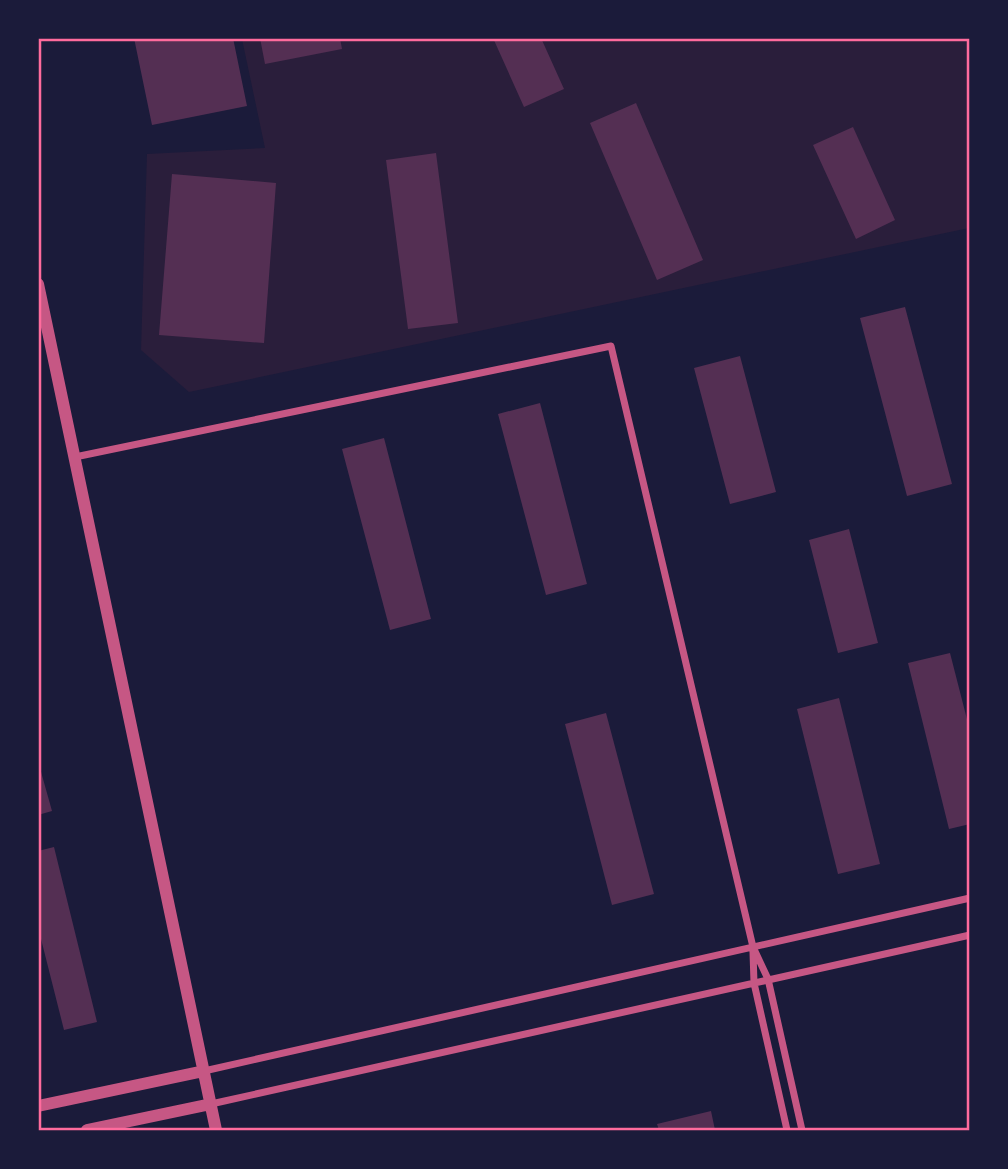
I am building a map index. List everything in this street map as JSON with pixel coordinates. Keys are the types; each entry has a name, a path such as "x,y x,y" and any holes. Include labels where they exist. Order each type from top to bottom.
{"street":[{"path":"38,284 216,1130"},
{"path":"75,457 611,346 753,947 754,983 787,1130"},
{"path":"38,1106 970,898"},
{"path":"87,1130 970,934"},
{"path":"753,947 768,979 802,1130"}],"shaded area":[{"path":"242,39 969,39 969,228 189,392 141,350 147,154 265,148"}],"building":[{"path":"134,38 233,38 247,106 152,125"},
{"path":"260,38 340,38 342,49 265,64"},
{"path":"493,38 541,38 564,89 524,107"},
{"path":"636,103 703,260 657,280 590,123"},
{"path":"853,127 895,220 856,239 813,145"},
{"path":"436,153 458,323 408,329 386,160"},
{"path":"172,174 276,183 264,343 159,335"},
{"path":"905,307 952,484 907,496 860,318"},
{"path":"740,356 776,492 730,504 694,368"},
{"path":"540,403 587,584 546,595 498,414"},
{"path":"384,438 431,619 390,630 342,449"},
{"path":"849,529 878,643 838,653 809,540"},
{"path":"950,653 970,731 970,824 949,829 908,663"},
{"path":"839,698 880,864 838,874 797,709"},
{"path":"606,713 654,894 612,905 565,724"},
{"path":"38,761 52,811 38,815"},
{"path":"54,847 97,1022 64,1030 38,927 38,851"},
{"path":"711,1111 715,1130 659,1130 657,1124"}]}
